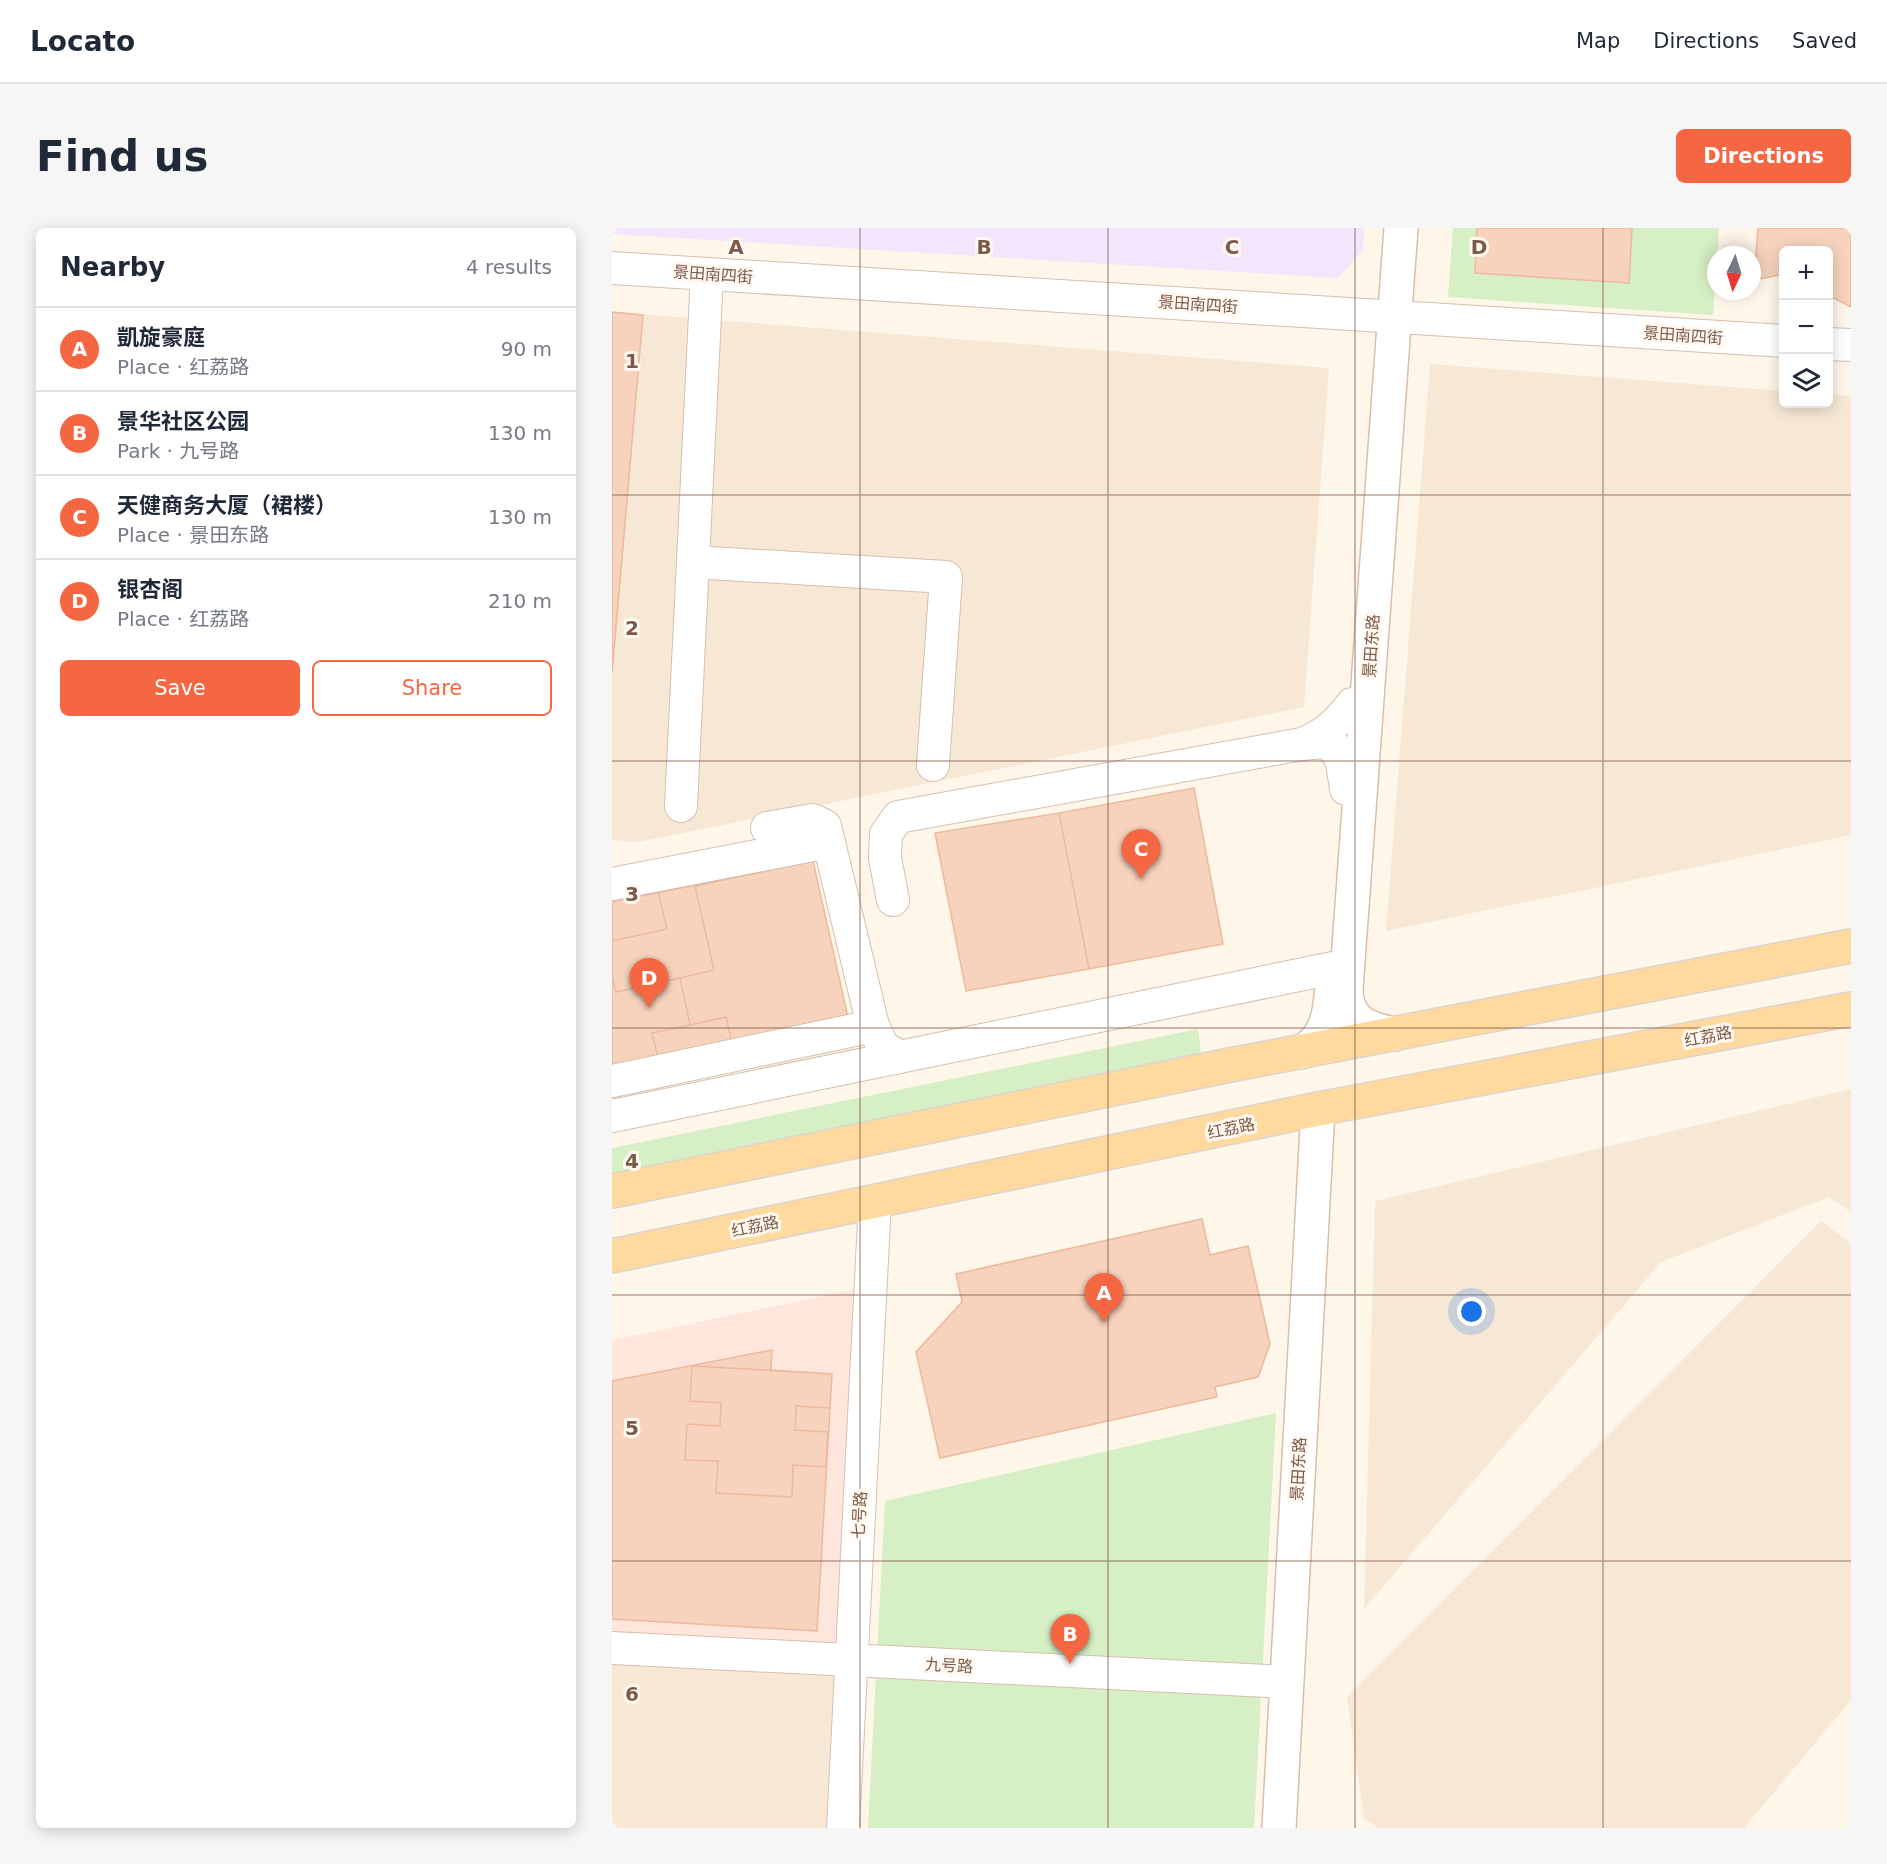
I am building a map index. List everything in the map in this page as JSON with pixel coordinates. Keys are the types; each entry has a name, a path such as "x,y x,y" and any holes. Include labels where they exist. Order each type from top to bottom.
{"main road":[{"path":"612,1191 1301,1052 1851,946"},
{"name":"红荔路","path":"612,1256 1318,1109 1851,1009"}],"street":[{"name":"景田东路","path":"1386,228 1387,316 1346,989 1347,1003 1356,1020 1367,1028 1395,1034"},
{"name":"景田东路","path":"1301,1052 1316,1041 1327,1020 1333,968 1352,704 1387,316 1401,228"},
{"name":"景田南四街","path":"612,268 1779,341"},
{"path":"681,806 707,274"},
{"path":"1833,344 1851,345"},
{"path":"693,562 946,578 933,765"},
{"path":"1302,744 1319,737 1338,724 1352,704"},
{"path":"892,900 885,858 886,834 898,817 1322,742 1333,745 1342,762 1346,789"},
{"path":"767,828 813,820 825,826 842,931 873,1026 883,1047 900,1057"},
{"path":"612,884 828,842"},
{"path":"612,1116 1333,968"},
{"path":"612,1081 873,1026"},
{"name":"景田东路","path":"1279,1828 1318,1109"},
{"name":"七号路","path":"843,1828 875,1202"},
{"name":"九号路","path":"612,1648 1287,1682"}],"shaded area":[{"path":"612,228 1364,228 1363,250 1338,278 612,234"},
{"path":"612,312 1329,368 1304,707 639,842 612,840"},
{"path":"1430,364 1779,391 1779,408 1833,408 1833,394 1851,396 1851,835 1386,931"},
{"path":"1851,1089 1851,1212 1829,1197 1661,1262 1364,1609 1375,1201"},
{"path":"1821,1221 1851,1244 1851,1700 1744,1828 1378,1828 1364,1818 1347,1697"},
{"path":"854,1290 836,1643 612,1631 612,1340"},
{"path":"612,1664 834,1676 826,1828 612,1828"}],"green space":[{"path":"1453,228 1719,228 1718,246 1707,246 1707,300 1714,300 1713,315 1448,297"},
{"path":"1198,1029 1202,1061 612,1181 612,1148"},
{"path":"1276,1413 1254,1828 868,1828 885,1501"}],"building":[{"path":"1477,228 1632,228 1629,283 1475,273"},
{"path":"1758,228 1851,228 1851,307 1833,298 1833,246 1779,246 1779,275 1761,279 1761,246 1757,246"},
{"path":"612,312 643,315 612,673"},
{"path":"1194,788 1223,944 1089,969 1059,813"},
{"path":"1059,813 1089,969 966,991 935,833"},
{"path":"813,861 849,1022 612,1072 612,902"},
{"path":"813,861 849,1022 733,1047 726,1017 690,1025 680,978 714,970 695,886"},
{"path":"658,892 667,929 612,941 612,902"},
{"path":"612,976 616,992 680,978 690,1025 652,1033 659,1062 612,1072"},
{"path":"1202,1219 1210,1255 1248,1246 1270,1344 1258,1377 1215,1387 1217,1397 940,1458 916,1352 962,1302 956,1274"},
{"path":"772,1350 771,1370 832,1374 817,1631 612,1619 612,1381"},
{"path":"692,1366 832,1374 830,1408 796,1406 795,1430 828,1432 826,1467 793,1465 792,1497 716,1493 718,1461 685,1460 687,1424 720,1426 721,1403 690,1401"}],"place":[{"name":"天健商务大厦（裙楼）","path":"1141,879"},
{"name":"银杏阁","path":"649,1008"},
{"name":"凱旋豪庭","path":"1104,1323"},
{"name":"景华社区公园","path":"1070,1664"}]}
